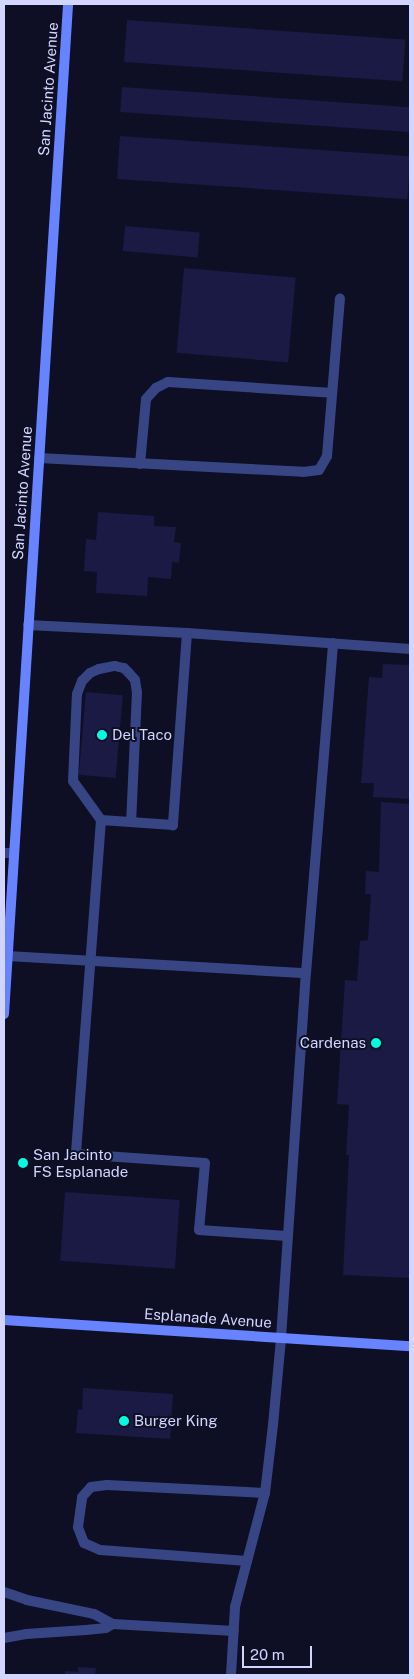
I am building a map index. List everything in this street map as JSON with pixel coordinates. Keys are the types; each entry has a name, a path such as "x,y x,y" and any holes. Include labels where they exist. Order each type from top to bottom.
{"main road":[{"name":"San Jacinto Avenue","path":"4,1014 9,853 28,626 68,4"},
{"name":"Esplanade Avenue","path":"4,1320 410,1346"}],"lane":[{"path":"39,458 303,472 320,470 327,456 340,299"},
{"path":"140,464 146,399 156,388 168,382 332,393"},
{"path":"28,626 187,633 410,648"},
{"path":"101,820 173,825 187,633"},
{"path":"231,1675 235,1607 265,1493 281,1338 306,973 333,643"},
{"path":"131,822 137,692 135,680 124,668 115,666 90,673 82,681 77,694 73,781 101,820 92,961 76,1154 205,1163 200,1230 287,1236"},
{"path":"7,956 306,973"},
{"path":"247,1561 100,1550 84,1543 78,1527 82,1497 91,1487 107,1485 265,1493"},
{"path":"4,1592 27,1600 94,1614 113,1624"},
{"path":"4,1638 26,1634 86,1630 113,1624 234,1631"}],"building":[{"path":"127,20 405,39 402,81 124,62"},
{"path":"122,87 410,107 409,132 120,112"},
{"path":"120,136 410,156 407,199 117,179"},
{"path":"125,226 200,233 198,257 123,251"},
{"path":"184,268 296,278 288,362 177,353"},
{"path":"98,512 154,516 154,526 176,527 174,542 181,543 179,563 172,562 171,579 148,577 147,596 96,593 97,572 84,571 86,539 96,540"},
{"path":"383,664 410,665 410,799 373,797 374,783 361,783 369,677 382,678"},
{"name":"Del Taco","path":"86,692 123,695 116,778 79,775"},
{"path":"381,802 410,804 410,1278 343,1275 349,1155 346,1155 349,1105 337,1104 345,980 357,981 360,941 368,940 371,894 365,894 366,871 379,872"},
{"path":"65,1192 180,1200 175,1269 60,1261"},
{"name":"Burger King","path":"83,1388 173,1394 170,1439 76,1433 78,1409 82,1410"},
{"path":"78,1667 96,1668 95,1675 65,1675 65,1671 78,1672"}],"place":[{"name":"Del Taco","path":"102,735"},
{"name":"Cardenas","path":"376,1043"},
{"name":"San Jacinto FS Esplanade","path":"23,1163"},
{"name":"Burger King","path":"124,1421"}]}
